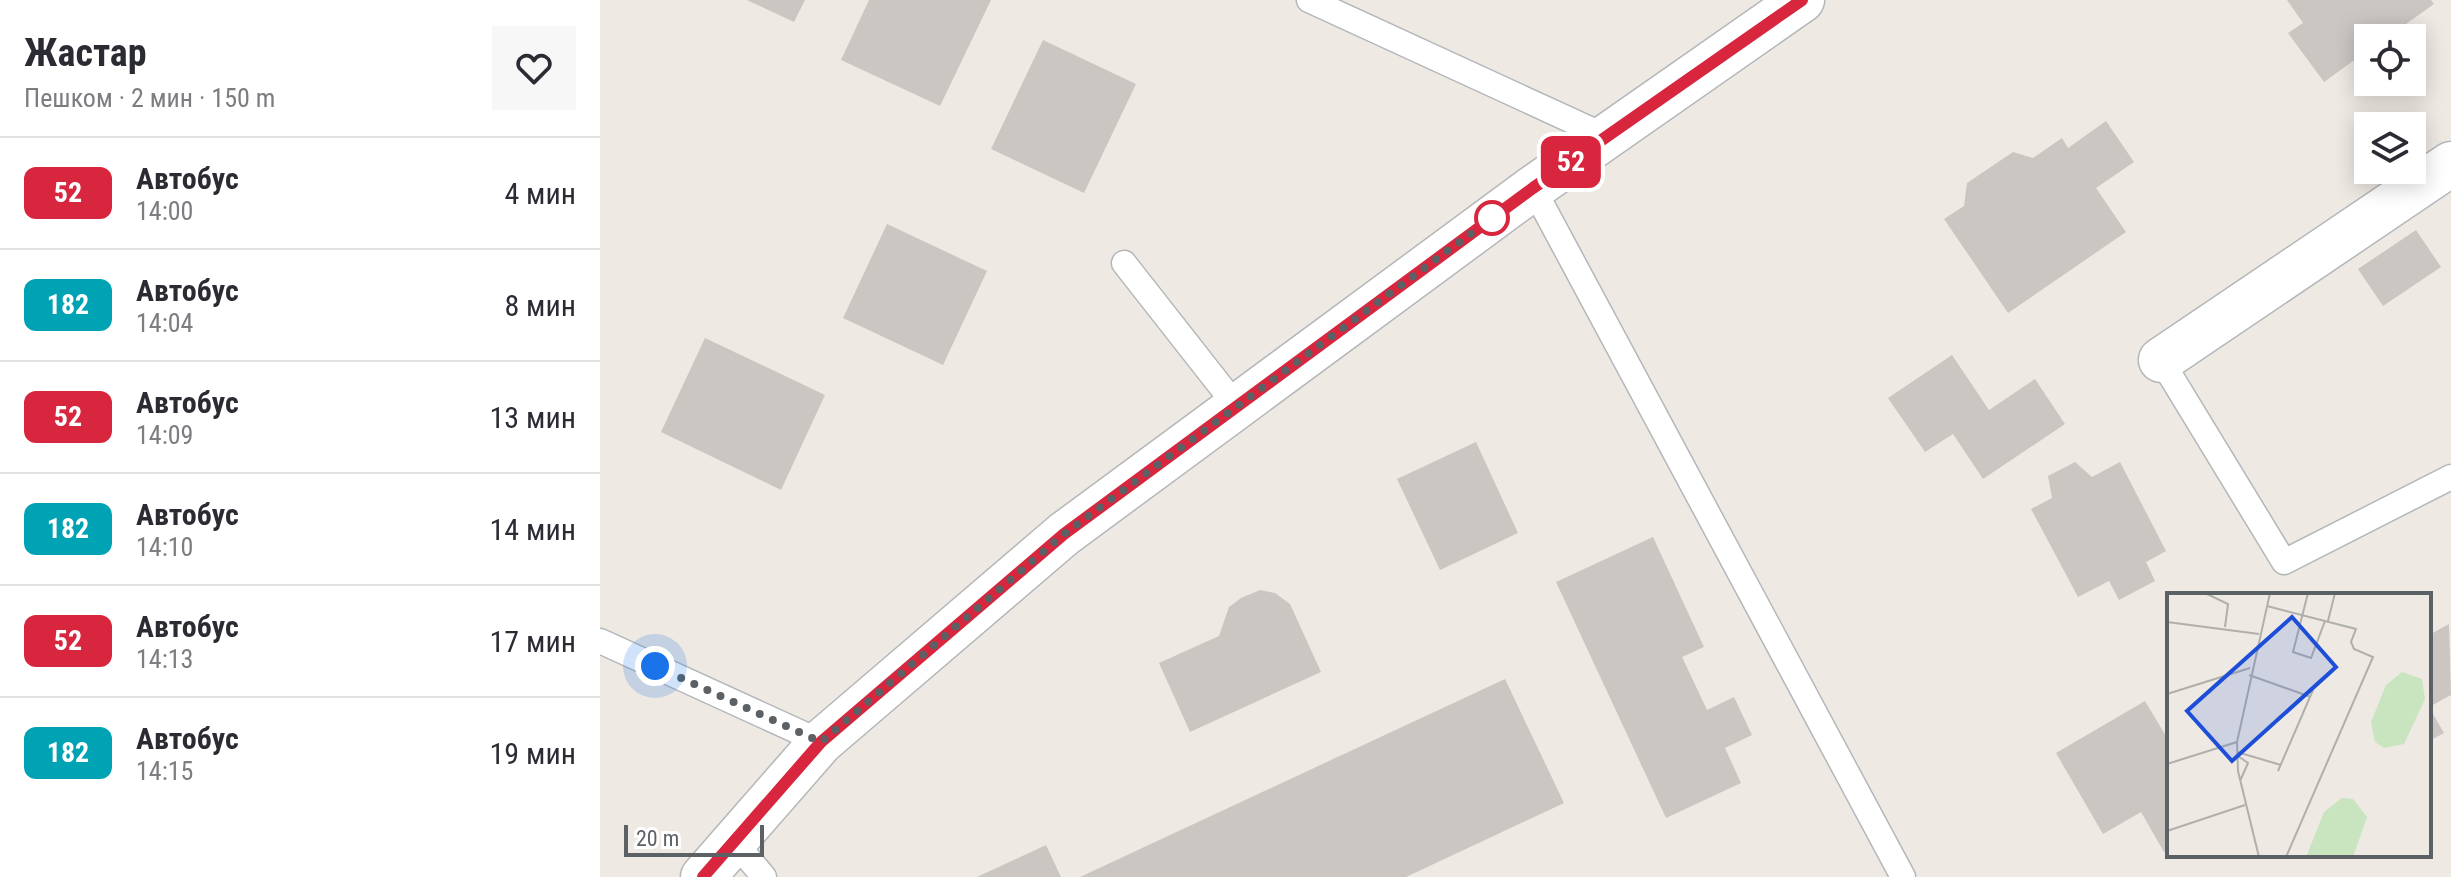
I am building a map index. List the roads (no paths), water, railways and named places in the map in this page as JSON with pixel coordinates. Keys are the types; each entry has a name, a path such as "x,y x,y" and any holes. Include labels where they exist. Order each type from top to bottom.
{"street":[{"path":"703,877 821,742 1064,534 1533,188 1802,0"},
{"path":"2161,360 2451,164"}],"lane":[{"path":"1309,0 1607,137"},
{"path":"1533,188 1903,877"},
{"path":"1124,263 1237,407"},
{"path":"2161,360 2284,562 2451,477"},
{"path":"600,641 821,742"},
{"path":"733,840 764,877"}]}
